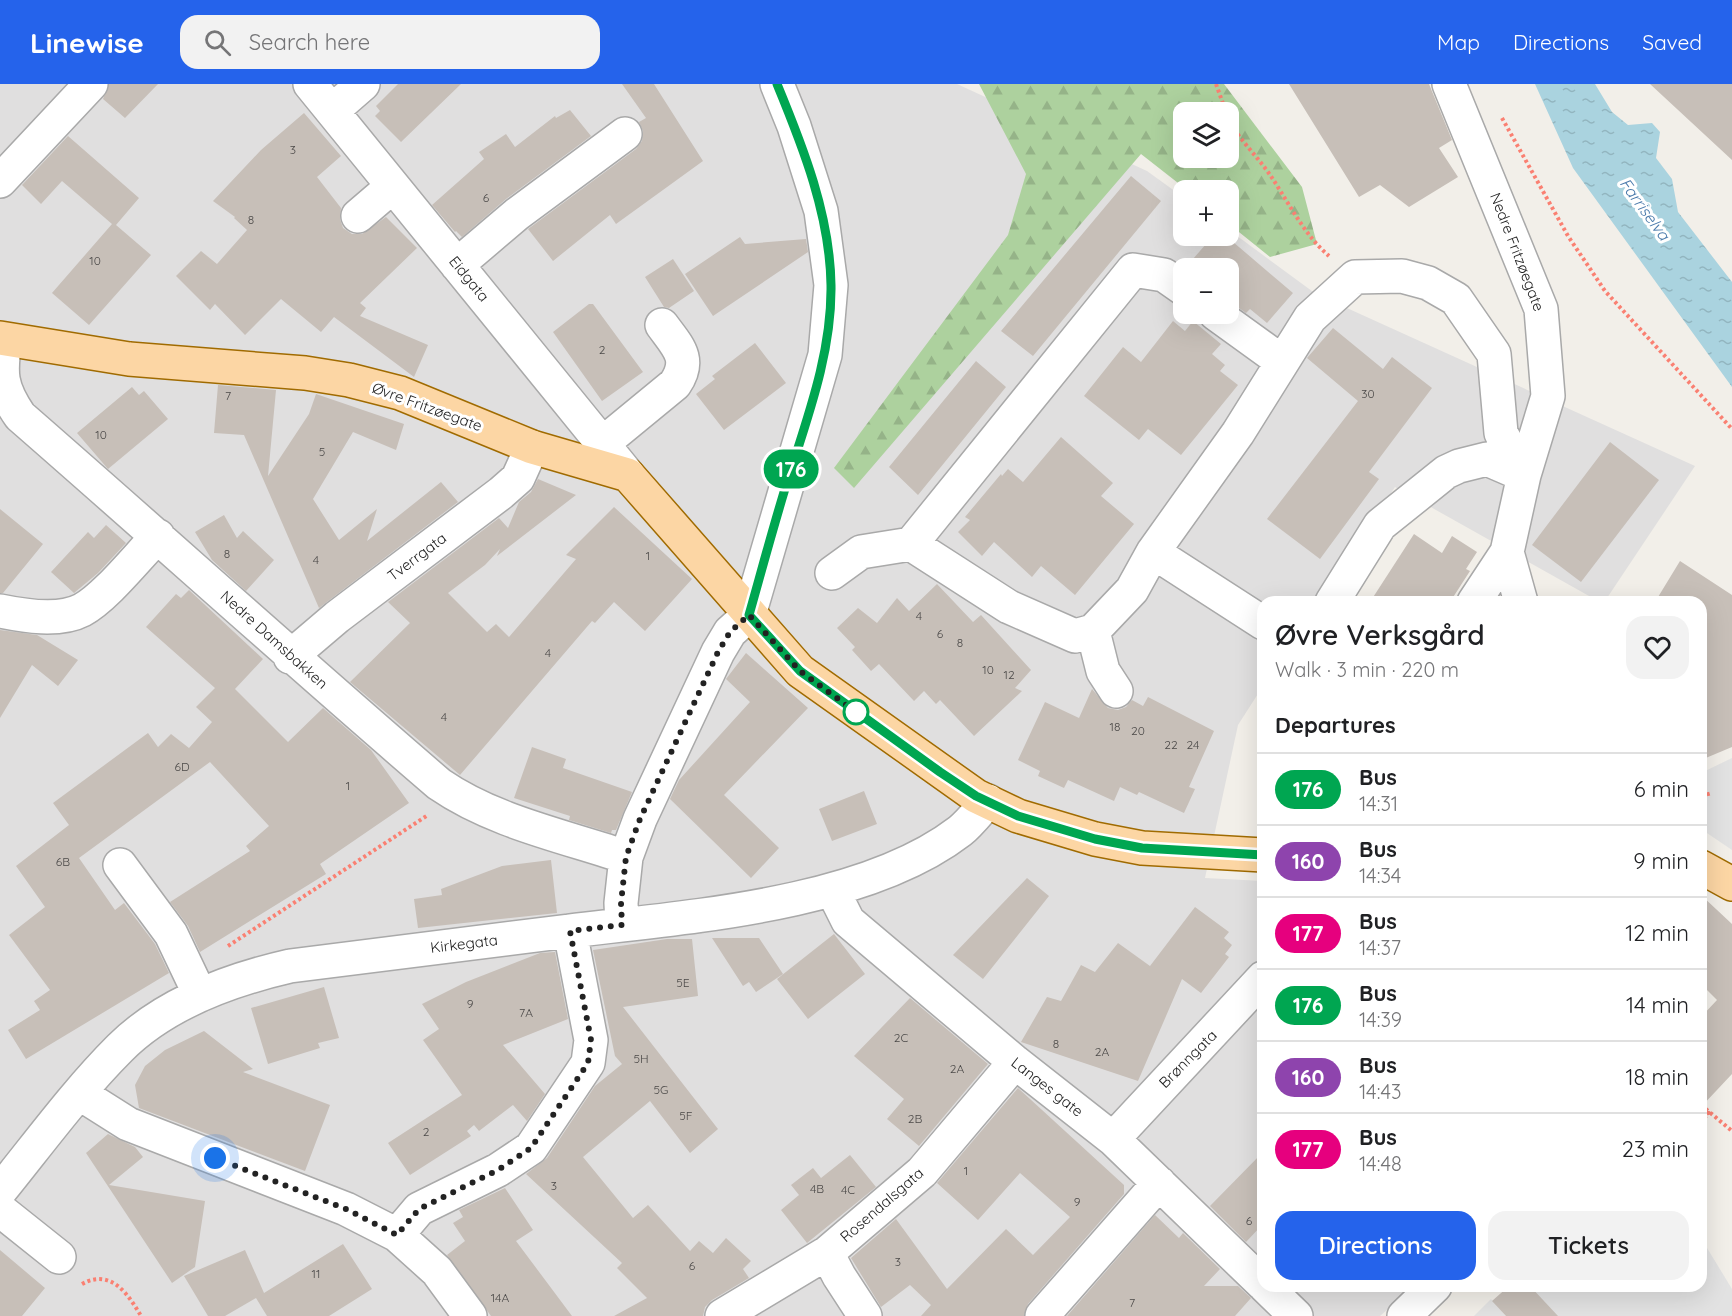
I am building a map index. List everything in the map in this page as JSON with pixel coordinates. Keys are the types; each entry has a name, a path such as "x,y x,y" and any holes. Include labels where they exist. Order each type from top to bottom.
{"main road":[{"name":"Øvre Fritzøegate","path":"2,339 129,359 305,372 349,380 400,393 532,447 628,475"},
{"path":"628,475 800,671 986,790 1018,816 1095,839 1142,848 1257,855"},
{"path":"1707,870 1732,884"}],"street":[{"path":"0,181 92,84"},
{"name":"Eidgata","path":"310,84 628,475"},
{"path":"332,111 363,84"},
{"path":"622,925 621,903 626,857 666,759 718,652 730,632 749,615 774,523 816,391 825,355 830,306 828,247 821,212 798,137 777,84"},
{"name":"Nedre Fritzøegate","path":"1449,84 1541,309 1548,396 1524,475 1507,552 1519,596"},
{"path":"457,265 517,214 625,134"},
{"path":"358,216 393,186"},
{"path":"911,544 1133,270 1164,275 1173,281"},
{"path":"832,573 861,552 911,544 1009,607 1075,636 1093,631 1132,590 1153,552 1238,433 1310,318 1355,277 1402,276 1428,284 1456,299 1494,354 1501,433 1524,475"},
{"path":"1230,324 1281,361"},
{"path":"602,444 675,384 682,374 684,364 681,352 662,325"},
{"name":"Nedre Damsbakken","path":"2,339 2,381 7,397 10,425 158,536 290,657 457,796 490,811 626,857"},
{"name":"Tverrgata","path":"290,657 337,618 501,493 518,478 532,447"},
{"path":"1336,596 1380,525 1446,472 1459,465 1487,459 1524,475"},
{"path":"0,611 56,616 81,611 96,600 158,536"},
{"path":"1153,552 1257,618"},
{"path":"1478,596 1507,552"},
{"path":"1093,631 1103,671 1116,691"},
{"name":"Kirkegata","path":"0,1191 79,1093 121,1047 195,983 241,978 290,966 622,925 777,902 833,891 909,860 962,830 986,790"},
{"path":"120,865 171,934 195,983"},
{"name":"Langes gate","path":"833,891 848,921 1015,1062 1113,1139 1257,1278"},
{"path":"397,1235 419,1209 498,1170 531,1148 588,1063 591,1040 570,931"},
{"name":"Brønngata","path":"1113,1139 1257,984"},
{"name":"Rosendalsgata","path":"722,1316 827,1253 922,1172 1015,1062"},
{"path":"79,1093 128,1124 346,1209 397,1235 437,1271 470,1316"},
{"path":"1042,1316 1159,1184"},
{"path":"0,1210 59,1257"},
{"path":"827,1253 865,1316"},
{"name":"Langes gate","path":"1271,1292 1296,1316"},
{"path":"1404,1316 1429,1292"}],"path":[{"path":"1216,84 1222,102"},
{"path":"1500,114 1568,236 1605,291 1732,429"},
{"path":"1239,136 1269,173 1281,196 1325,252 1355,277"},
{"path":"1707,794 1712,793"},
{"path":"195,983 457,796"},
{"path":"1709,1113 1732,1131"},
{"path":"59,1257 57,1264 72,1289 91,1279 101,1278 112,1282 125,1290 141,1316"}],"shaded area":[{"path":"0,84 957,84 1147,171 1173,190 1173,246 1239,246 1239,237 1316,294 1695,466 1608,596 1589,596 1395,487 1322,596 1257,596 1257,695 1238,725 1205,878 1257,881 1257,1292 1407,1292 1380,1316 0,1316"},
{"path":"1732,758 1732,850 1707,833 1707,770"},
{"path":"1707,1248 1732,1289 1732,1316 1557,1316 1535,1292 1707,1292"},
{"path":"1491,1299 1506,1316 1474,1316"}],"green space":[{"path":"979,84 1224,84 1238,102 1173,102 1173,168 1239,168 1239,104 1302,187 1317,244 1270,257 1239,232 1239,180 1174,180 1141,154 854,488 834,468 1008,235 1026,174"}],"water":[{"name":"Farriselva","path":"1535,84 1595,84 1612,112 1628,125 1652,123 1660,132 1656,158 1672,179 1678,212 1732,282 1732,387 1573,168"}],"building":[{"path":"109,84 158,84 125,118 103,99"},
{"path":"398,84 461,84 401,142 375,116 380,111 376,106"},
{"path":"622,84 654,84 703,161 616,224 610,215 553,261 528,229 636,149 642,141 643,131 639,122 646,118"},
{"path":"1289,84 1429,84 1452,140 1439,148 1458,177 1409,207 1380,185 1359,197"},
{"path":"1650,84 1732,84 1732,160"},
{"path":"570,110 591,136 506,199 462,237 455,232 432,205 484,159 479,152 506,134 515,147 555,116 556,118"},
{"path":"304,113 341,156 317,177 341,208 340,219 343,228 352,234 362,234 386,217 417,248 360,303 366,308 360,316 428,345 414,377 334,317 321,332 281,299 245,335 215,304 210,310 176,276 201,251 217,264 247,230 235,217 213,201 261,150"},
{"path":"68,136 139,198 116,225 151,255 89,325 52,293 112,224 62,181 41,204 22,185"},
{"path":"1131,176 1161,201 1033,356 1001,331"},
{"path":"740,237 745,244 806,239 808,252 713,316 685,274"},
{"path":"1204,246 1238,246 1293,293 1267,323 1250,309 1246,313 1239,308 1239,258 1194,258"},
{"path":"673,259 694,291 669,308 664,307 645,277"},
{"path":"589,304 593,304 643,372 602,401 553,332"},
{"path":"1173,321 1173,324 1177,324 1185,331 1191,324 1197,324 1221,344 1212,354 1225,365 1220,371 1238,385 1181,455 1148,429 1139,440 1084,396 1123,347 1141,362"},
{"path":"1333,328 1383,369 1392,357 1432,388 1369,472 1379,479 1320,559 1267,519 1358,401 1307,358"},
{"path":"755,343 786,383 724,430 696,394 715,379 712,376"},
{"path":"976,361 1006,387 918,495 889,467"},
{"path":"218,385 276,390 268,476 309,414 316,394 404,424 396,450 353,432 313,499 339,540 377,509 367,541 441,482 458,502 319,608 244,435 214,433"},
{"path":"132,387 139,395 144,391 168,419 108,469 77,433"},
{"path":"1061,437 1113,483 1101,496 1134,524 1075,595 1041,566 1032,577 994,542 982,556 958,532 970,520 965,517 1001,474 1002,476 1008,469 1023,482"},
{"path":"1610,442 1659,480 1581,582 1532,545"},
{"path":"538,479 576,495 497,556 500,549 485,565 448,593 487,632 496,624 509,637 576,559 566,555 614,507 692,579 645,631 614,602 595,623 592,621 460,775 350,682 410,623 388,602 499,518 508,528 519,502 531,492"},
{"path":"0,509 43,544 3,593 0,593"},
{"path":"224,515 237,538 243,531 274,560 246,591 212,560 195,532"},
{"path":"106,525 126,543 98,573 74,593 51,572 88,532 94,538"},
{"path":"1414,534 1442,553 1452,536 1477,552 1466,569 1470,571 1454,596 1374,596"},
{"path":"1680,561 1732,595 1732,747 1707,757 1707,596 1659,596"},
{"path":"937,584 973,622 981,615 1031,670 1015,688 1022,691 974,736 940,700 936,704 924,691 914,701 879,664 871,671 852,650 855,647 837,628 858,608 877,623 897,598 909,611"},
{"path":"189,590 263,659 235,689 288,742 323,708 371,750 409,803 320,864 326,874 200,952 188,926 170,902 250,851 246,846 269,826 210,762 79,858 115,910 124,903 155,944 169,973 26,1059 8,1030 40,1010 34,1001 50,990 9,935 45,907 16,866 69,825 53,803 148,733 158,747 171,734 189,748 212,722 196,707 215,688 146,627 176,594 181,598"},
{"path":"0,630 37,635 78,660 58,686 32,665 0,718"},
{"path":"746,653 808,708 724,795 779,848 751,878 670,799 679,780 750,702 726,679"},
{"path":"1092,689 1108,708 1118,710 1126,707 1132,700 1143,706 1148,697 1214,731 1189,787 1195,789 1184,813 1139,792 1137,795 1120,787 1114,801 1068,780 1064,788 1038,776 1040,771 1018,760 1045,702 1079,718"},
{"path":"532,747 566,759 563,768 632,792 616,830 612,830 611,833 569,820 570,816 514,798"},
{"path":"864,791 877,824 832,841 819,809"},
{"path":"551,860 557,913 418,928 414,899 442,895 441,889 502,866"},
{"path":"1027,878 1049,896 983,979 953,955"},
{"path":"1707,901 1732,924 1732,1074 1707,1101 1707,1011 1717,1000 1707,990"},
{"path":"1195,907 1229,932 1224,938 1232,945 1225,954 1229,957 1201,993 1182,979 1138,1081 1021,1042 1047,997 1061,1001 1081,965 1095,972 1118,943 1150,966"},
{"path":"834,934 865,974 808,1019 777,979"},
{"path":"712,938 759,938 783,974 756,992 749,982 743,986"},
{"path":"667,939 692,939 698,996 623,1007 718,1129 690,1153 650,1101 583,1157 633,1218 648,1205 690,1251 699,1241 713,1253 726,1238 751,1261 743,1269 749,1278 712,1300 705,1307 703,1316 614,1316 647,1298 617,1268 622,1263 526,1174 547,1158 595,1086 622,1064 615,1056 593,950"},
{"path":"555,952 568,1019 503,1045 545,1094 527,1121 513,1105 479,1131 474,1125 467,1131 471,1136 410,1175 388,1143 462,1095 423,1040 439,1029 422,1004 466,982 540,953"},
{"path":"324,987 339,1038 318,1043 320,1048 268,1064 251,1008"},
{"path":"910,998 988,1064 919,1146 887,1119 904,1099 854,1056"},
{"path":"204,1031 253,1069 243,1072 330,1105 305,1171 139,1108 135,1085 145,1066 165,1050"},
{"path":"1018,1088 1124,1185 1124,1194 1028,1304 1024,1316 921,1316 931,1305 910,1285 881,1307 851,1258 896,1219 947,1289 1006,1229 1033,1255 1070,1217 1020,1173 978,1220 937,1183"},
{"path":"108,1134 135,1147 143,1157 109,1185 205,1201 195,1267 172,1283 86,1153"},
{"path":"850,1155 876,1187 807,1243 781,1210 799,1195 791,1185 813,1168 821,1178"},
{"path":"1257,1158 1257,1230 1246,1242 1210,1206"},
{"path":"505,1188 533,1230 516,1241 572,1316 491,1316 447,1255 465,1241 453,1223 463,1217 459,1210"},
{"path":"1155,1215 1179,1238 1183,1233 1220,1269 1204,1286 1238,1286 1251,1298 1235,1316 1067,1316"},
{"path":"343,1244 372,1289 329,1316 267,1316 256,1298 225,1316 208,1316 184,1276 245,1250 264,1293"},
{"path":"0,1250 45,1288 22,1316 0,1316"},
{"path":"1502,1292 1536,1292 1558,1316 1506,1316 1492,1301"}],"bus line":[{"name":"176","path":"777,84 810,171 821,212 828,247 831,285 829,327 816,391 774,523 749,615 800,671 976,796 1018,816 1095,839 1142,848 1257,855"}],"route":[{"path":"215,1158 346,1209 397,1235 419,1209 498,1170 531,1148 588,1063 591,1040 570,931 622,925 621,903 626,857 640,819 679,731 730,632 749,615 800,671 856,712"}]}
